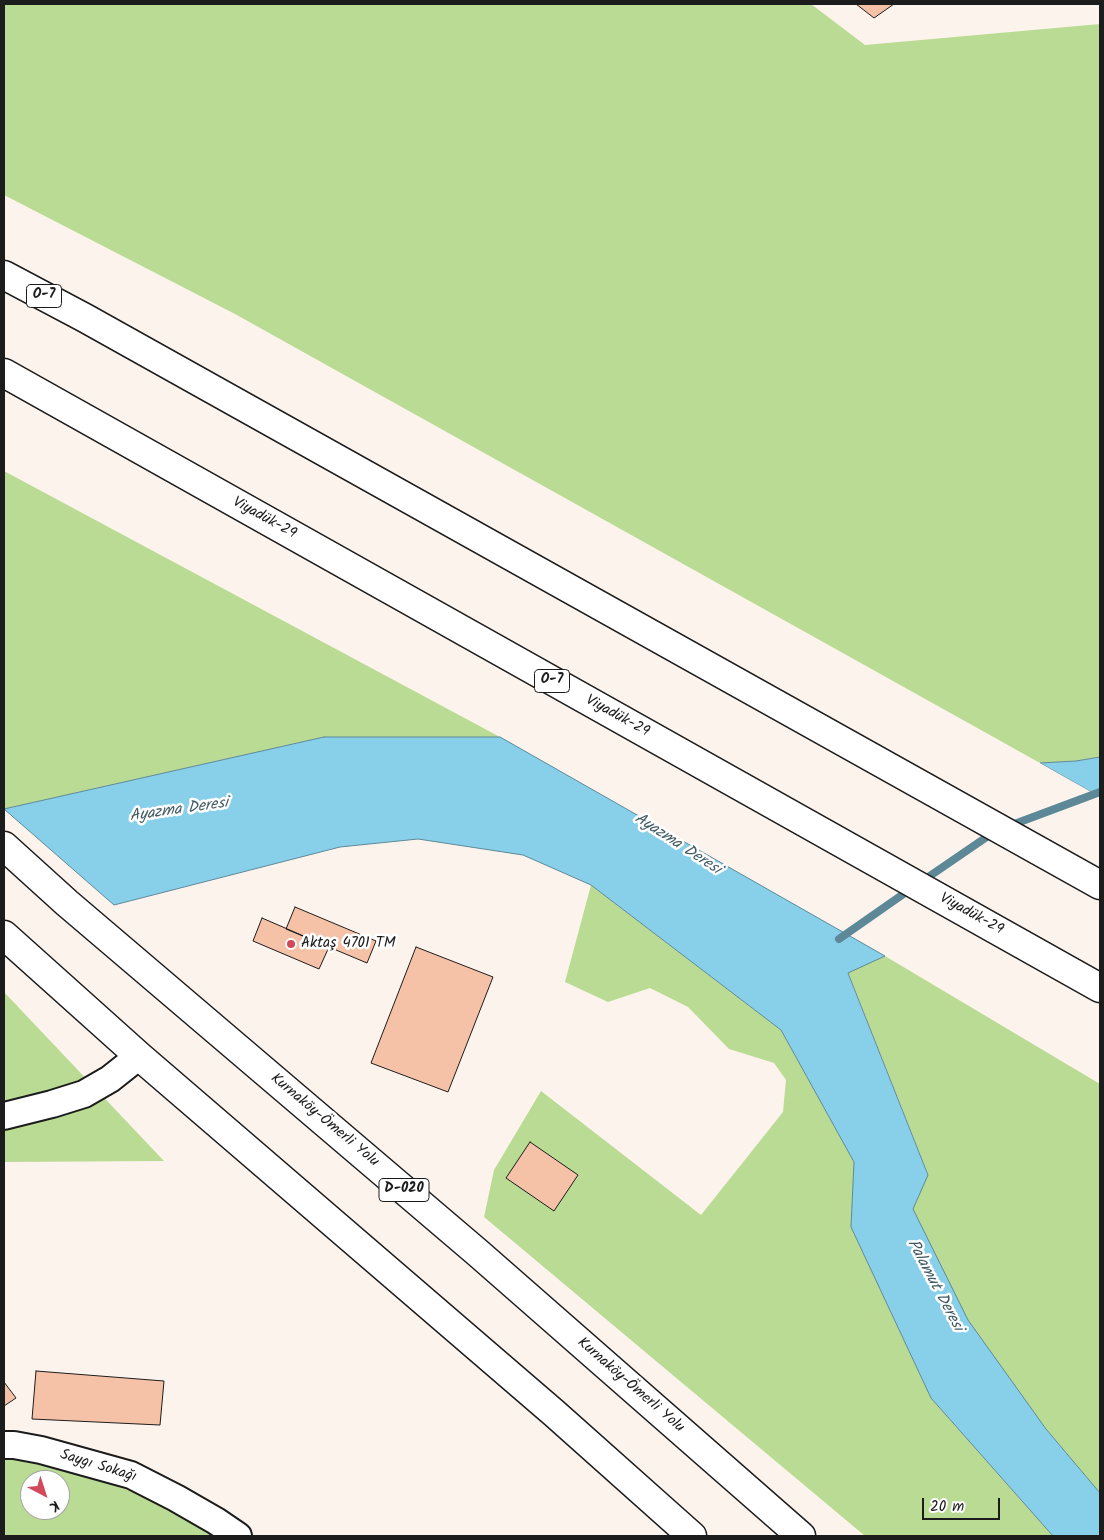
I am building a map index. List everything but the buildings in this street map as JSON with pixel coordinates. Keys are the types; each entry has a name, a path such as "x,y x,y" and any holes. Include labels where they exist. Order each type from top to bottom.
{"highway":[{"path":"4,260 85,318"},
{"name":"O-7","path":"4,274 1100,885"},
{"name":"Viyadük-29","path":"4,374 1100,988"},
{"path":"4,377 37,392"},
{"name":"Kurnaköy-Ömerli Yolu","path":"4,846 67,903 478,1253 801,1536"},
{"path":"4,935 139,1056 554,1413 692,1536"}],"street":[{"path":"4,1116 84,1094 110,1079 139,1056"},
{"name":"Saygı Sokağı","path":"4,1445 41,1450 131,1475 176,1498 238,1536"}],"green space":[{"path":"4,4 811,4 865,45 1100,24 1100,757 1076,761 1040,763 235,314 4,195"},
{"path":"4,471 500,737 324,737 4,809"},
{"path":"591,885 781,1030 854,1162 851,1227 931,1398 1053,1536 865,1536 484,1217 494,1170 541,1091 701,1215 783,1112 786,1080 774,1063 729,1049 688,1007 650,988 608,1002 565,982"},
{"path":"885,956 1100,1084 1100,1493 1046,1429 967,1320 913,1209 928,1174 848,972"},
{"path":"4,992 164,1161 4,1162"},
{"path":"36,1458 144,1496 213,1536 4,1536 4,1460"}],"water":[{"name":"Palamut Deresi","path":"324,737 500,737 885,956 848,973 928,1175 913,1209 968,1320 1046,1429 1100,1493 1100,1536 1053,1536 931,1398 851,1227 854,1162 781,1030 591,885 523,855 418,839 340,847 114,905 4,809"},
{"path":"1100,757 1100,797 1040,763 1076,761"}],"pier":[{"path":"1038,762 1100,797 1100,799 1039,765"}],"waterway":[{"name":"Ayazma Deresi","path":"1009,826 1100,792"},
{"name":"Ayazma Deresi","path":"921,882 994,832"},
{"name":"Ayazma Deresi","path":"839,939 912,888"}],"place":[{"name":"Aktaş 4701 TM","path":"291,944"}]}
